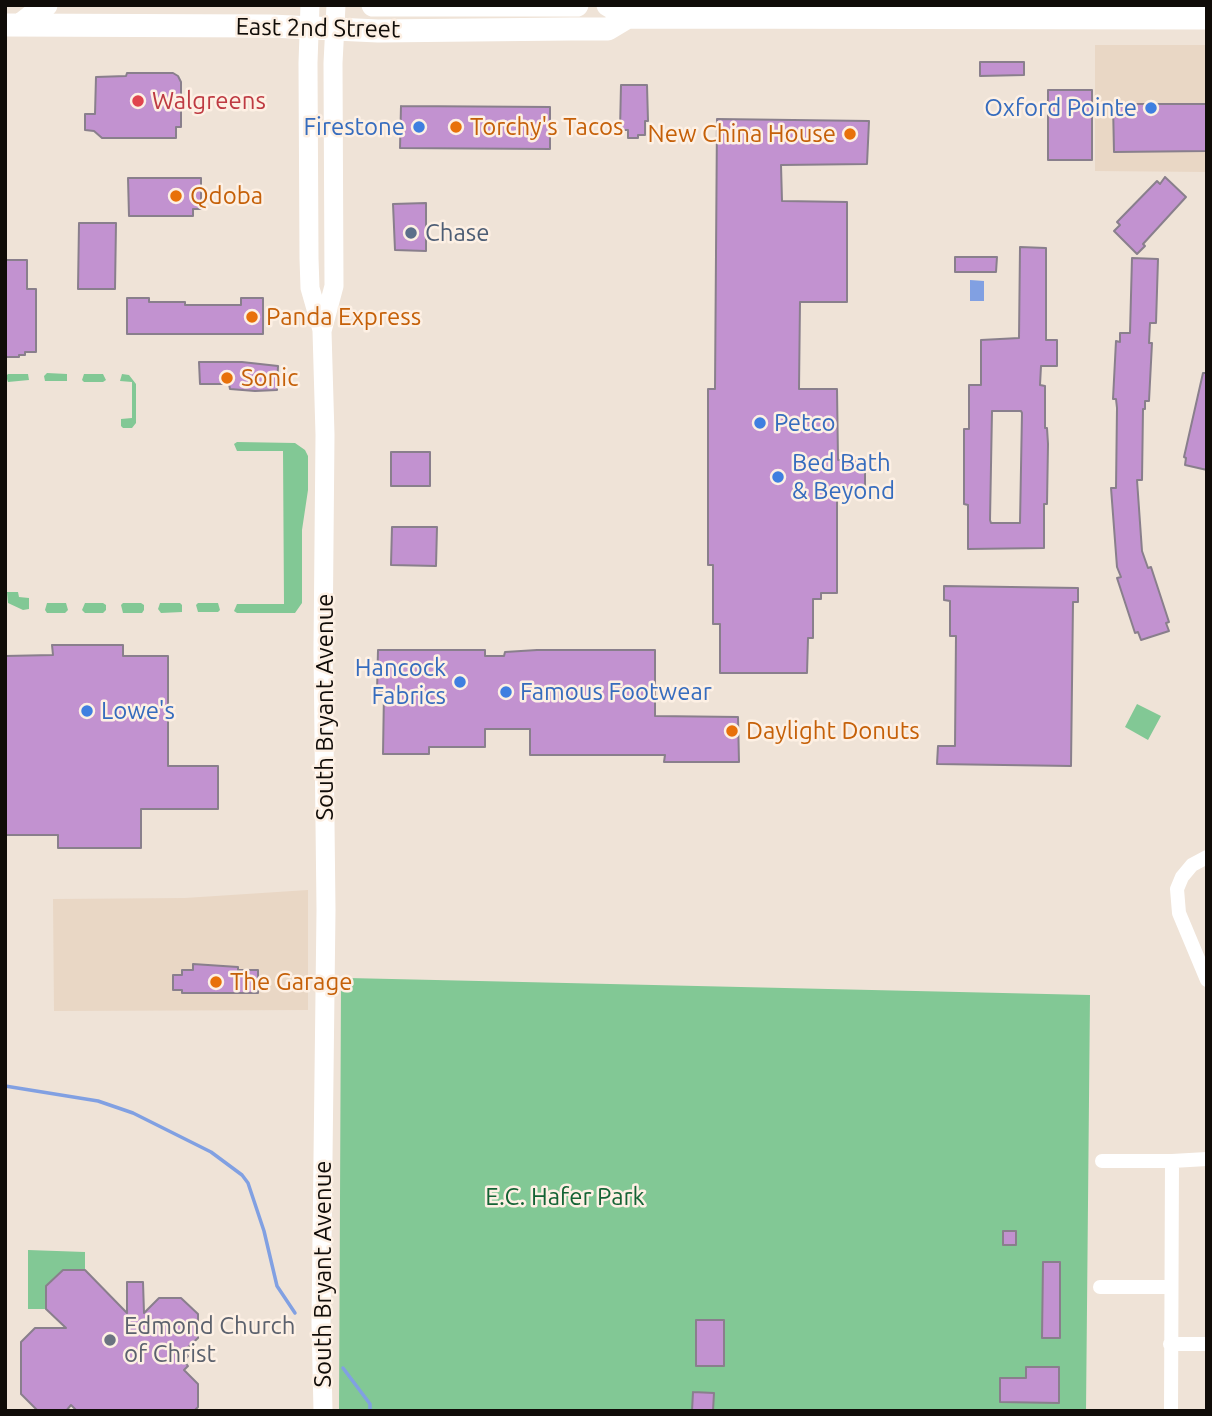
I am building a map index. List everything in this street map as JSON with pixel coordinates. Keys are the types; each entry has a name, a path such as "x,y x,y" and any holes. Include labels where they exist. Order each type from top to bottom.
{"main road":[{"path":"13,25 46,5"},
{"name":"South Bryant Avenue","path":"323,1411 321,1324 326,910 323,650 326,435 322,331 334,286 335,5"},
{"name":"East 2nd Street","path":"373,5 577,5"},
{"path":"608,5 628,17"},
{"name":"East 2nd Street","path":"13,25 310,17 334,29 378,31 608,29 628,17 972,12 1207,18"},
{"path":"310,17 309,268 310,288 322,331"}],"street":[{"path":"1207,857 1192,866 1182,877 1177,889 1179,913 1207,980"},
{"path":"1102,1161 1207,1159"},
{"path":"1171,1411 1172,1161"},
{"path":"1100,1287 1170,1287"},
{"path":"1170,1344 1207,1344"}],"shaded area":[{"name":"Oxford Pointe","path":"1095,45 1207,45 1207,172 1095,171"},
{"path":"308,890 308,1010 54,1011 53,899 185,898"}],"green space":[{"path":"47,373 67,374 67,381 45,381 44,376"},
{"path":"8,374 28,374 29,380 8,382"},
{"path":"84,374 103,374 106,380 84,382"},
{"path":"122,374 129,375 136,384 136,423 132,428 121,426 121,419 132,418 132,382 120,381"},
{"path":"295,443 305,450 308,456 308,490 302,530 302,603 295,613 234,611 237,604 284,604 283,451 237,451 234,444"},
{"path":"7,592 18,592 19,597 29,598 29,609 23,610 8,603"},
{"path":"47,603 66,603 68,610 65,613 47,613"},
{"path":"85,603 103,603 106,610 103,613 85,613 82,610"},
{"path":"123,603 141,603 144,610 142,613 123,613"},
{"path":"160,603 180,603 182,612 161,613 158,609"},
{"path":"198,603 218,603 220,610 198,612"},
{"path":"1137,704 1161,716 1148,740 1125,727"},
{"name":"E.C. Hafer Park","path":"348,978 1090,995 1086,1411 339,1411 341,985"},
{"path":"28,1250 85,1252 85,1270 63,1270 46,1286 46,1309 28,1309"}],"water":[{"path":"970,280 984,281 984,301 970,301"}],"building":[{"path":"980,62 1024,62 1024,75 980,76"},
{"name":"Walgreens","path":"127,73 173,73 178,76 181,82 181,127 176,127 176,138 102,138 94,131 85,130 85,114 95,114 96,77 126,76"},
{"path":"621,85 647,85 648,121 645,121 645,135 638,135 638,138 628,138 628,130 620,130"},
{"path":"1048,90 1092,90 1092,160 1048,160"},
{"path":"1113,104 1207,104 1207,151 1114,152"},
{"path":"401,106 550,107 550,149 400,148"},
{"path":"717,119 869,121 867,164 781,165 782,201 847,202 847,302 800,302 799,389 837,389 838,460 865,460 865,486 850,490 837,489 837,593 821,593 821,599 813,599 813,638 808,638 807,673 720,673 720,624 713,624 713,565 708,565 708,389 715,389"},
{"path":"1165,177 1186,197 1137,254 1114,231 1120,225 1117,222 1157,181 1160,184"},
{"path":"128,178 201,178 201,209 193,209 193,216 129,216"},
{"name":"Chase","path":"426,203 426,251 395,250 393,204"},
{"path":"79,223 116,223 115,289 78,289"},
{"path":"1020,247 1046,248 1046,340 1057,340 1057,366 1041,366 1040,385 1045,386 1045,428 1048,444 1044,548 968,549 968,505 964,504 964,429 969,429 969,385 981,385 981,340 1019,338","holes":["992,411 1021,411 1020,523 991,523"]},
{"path":"955,257 997,257 996,272 955,272"},
{"path":"1132,258 1158,259 1156,323 1150,323 1149,343 1152,343 1149,401 1145,401 1143,409 1142,480 1137,480 1142,551 1148,568 1151,567 1169,622 1166,623 1169,631 1141,640 1138,632 1135,633 1117,578 1121,577 1117,567 1111,488 1116,488 1117,408 1116,399 1113,399 1116,341 1120,342 1120,333 1130,333"},
{"path":"5,260 27,260 27,289 36,289 36,352 25,352 25,355 19,357 5,357"},
{"path":"127,298 149,298 149,302 185,302 185,305 241,305 241,298 263,298 263,334 127,334"},
{"name":"Sonic","path":"199,362 242,362 278,366 277,390 255,391 230,389 229,384 200,384"},
{"path":"1203,373 1207,373 1207,470 1185,465 1184,457"},
{"path":"391,452 430,452 430,486 391,486"},
{"path":"392,527 437,527 436,566 391,565"},
{"path":"944,586 1078,588 1078,602 1073,602 1071,766 937,764 938,746 955,746 956,636 950,636 950,601 944,600"},
{"name":"Lowe's","path":"52,645 123,645 123,656 168,656 168,766 218,766 218,809 141,809 141,848 58,848 58,835 5,835 5,656 53,655"},
{"path":"378,650 485,650 485,656 504,656 505,652 537,650 655,650 655,716 738,717 739,762 664,762 665,755 530,755 530,729 485,729 485,747 429,747 429,754 383,754 384,692 377,692"},
{"name":"The Garage","path":"193,964 258,970 258,993 182,993 182,990 173,990 173,975 182,975 182,970 193,970"},
{"path":"1003,1231 1016,1231 1016,1245 1003,1245"},
{"path":"1043,1262 1060,1262 1060,1338 1042,1338"},
{"name":"Edmond Church of Christ","path":"63,1270 85,1270 127,1313 127,1282 143,1282 144,1313 159,1298 181,1298 198,1314 198,1338 184,1351 188,1356 184,1361 188,1366 184,1370 198,1384 198,1407 194,1411 77,1411 71,1405 66,1411 38,1411 21,1394 21,1342 35,1328 66,1328 46,1309 46,1286"},
{"path":"696,1320 724,1320 724,1366 696,1366"},
{"path":"1026,1367 1059,1367 1059,1403 1000,1402 1000,1378 1026,1378"},
{"path":"693,1392 714,1393 713,1411 692,1411"}],"waterway":[{"path":"5,1086 98,1101 133,1113 211,1152 242,1175 248,1183 264,1231 277,1286 295,1313"},
{"path":"343,1368 370,1404 370,1411"}],"place":[{"name":"Walgreens","path":"138,101"},
{"name":"Oxford Pointe","path":"1151,108"},
{"name":"Firestone","path":"419,127"},
{"name":"Torchy's Tacos","path":"456,127"},
{"name":"New China House","path":"850,134"},
{"name":"Qdoba","path":"176,196"},
{"name":"Chase","path":"411,233"},
{"name":"Panda Express","path":"252,317"},
{"name":"Sonic","path":"227,378"},
{"name":"Petco","path":"760,423"},
{"name":"Bed Bath & Beyond","path":"778,477"},
{"name":"Hancock Fabrics","path":"460,682"},
{"name":"Famous Footwear","path":"506,692"},
{"name":"Lowe's","path":"87,711"},
{"name":"Daylight Donuts","path":"732,731"},
{"name":"The Garage","path":"216,982"},
{"name":"Edmond Church of Christ","path":"110,1340"}]}
